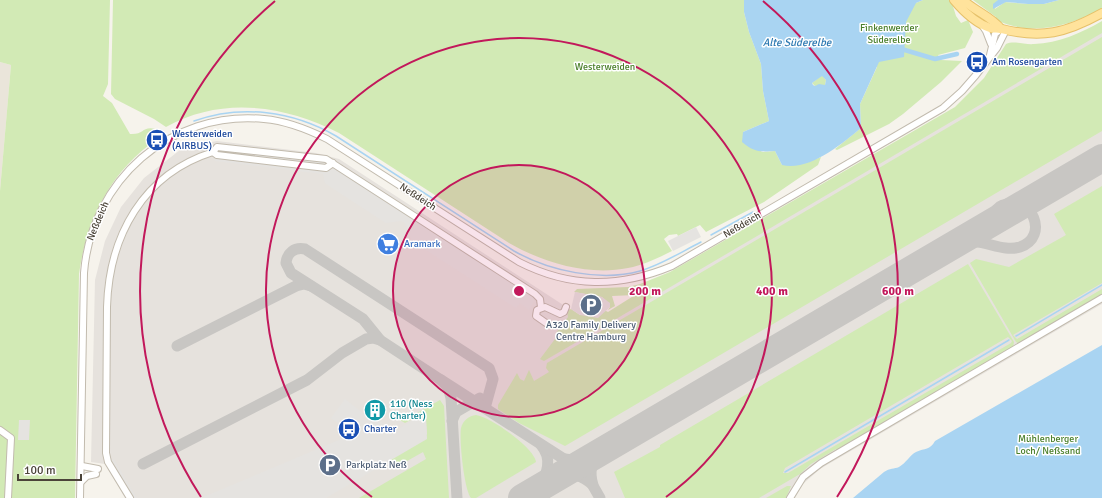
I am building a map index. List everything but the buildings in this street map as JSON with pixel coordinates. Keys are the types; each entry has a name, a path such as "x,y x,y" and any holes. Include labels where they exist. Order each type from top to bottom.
{"main road":[{"path":"954,0 966,13 979,23 991,28 1031,34 1052,33 1073,27 1102,13"},
{"path":"963,0 979,13 997,23 1004,30"}],"street":[{"path":"979,23 986,30 991,45"},
{"name":"Neßdeich","path":"990,55 991,45 995,34 1004,30"},
{"name":"Neßdeich","path":"80,498 82,469 84,285 85,265 89,241 103,205 117,183 149,151 179,133 210,123 247,118 281,122 305,129 328,139 519,262 531,268 559,277 579,281 619,282 645,276 672,266 943,108 970,83 990,55 997,48 1004,30"},
{"path":"130,498 108,462 106,453 107,291 110,268 115,250 128,220 146,196 174,171 190,161 213,152 217,147 318,158 332,163 535,294 540,300 541,307"},
{"path":"790,498 803,477 821,463 1102,298"},
{"path":"541,307 560,314 564,312 566,307"},
{"path":"541,307 536,311 536,316 546,323"},
{"path":"0,430 11,438 8,498"},
{"path":"81,482 87,476 97,471 82,469"}],"shaded area":[{"path":"1102,31 1102,304 820,469 803,484 795,498 125,498 105,464 91,462 95,280 105,241 121,207 144,178 180,150 217,141 316,153 339,159 597,327"},
{"path":"0,62 11,65 0,191"},
{"path":"215,145 320,156 538,293 529,310 520,303 516,308 412,241 405,223 401,221 386,223 325,183 323,174 215,161 211,149"},
{"path":"696,227 701,237 673,251 668,241"},
{"name":"A320 Family Delivery Centre Hamburg","path":"575,292 602,297 610,303 610,307 598,318 580,315 571,309"},
{"name":"Parkplatz Neß","path":"345,399 364,414 365,412 395,431 418,417 426,420 427,439 326,498 201,498 339,440 347,430 331,418"},
{"path":"19,420 30,420 29,440 18,440"},
{"path":"114,459 137,498 126,498 105,464"}],"green space":[{"path":"0,0 110,0 108,84 103,96 112,103 130,134 139,133 151,128 163,131 165,134 131,161 117,177 96,212 83,253 79,274 75,498 0,498 0,191 11,65 0,62"},
{"name":"Westerweiden","path":"113,0 744,0 744,12 749,32 761,64 763,91 769,121 743,132 762,152 775,151 782,165 807,162 821,157 818,165 764,202 706,232 700,225 678,236 677,234 669,235 664,239 672,251 651,261 634,267 613,270 582,269 567,266 551,262 509,243 339,133 318,123 275,111 253,108 231,108 209,111 187,117 166,127 154,119 115,99 111,94"},
{"name":"Finkenwerder Süderelbe","path":"914,0 916,3 923,0 951,0 956,16 961,23 968,20 973,32 965,48 938,55 941,60 962,61 941,82 889,124 837,150 835,149 861,128 860,104 877,67 835,8"},
{"path":"973,0 998,0 995,9 1005,2 1044,4 1059,0 1102,0 1102,9 1063,24 1050,27 1023,28 996,20 996,17"},
{"path":"1102,21 1102,33 544,361 540,359 558,335 556,333 568,317 567,311 571,309 580,315 606,311 608,312 635,295 612,296 615,306 608,310 610,307 602,297 574,292 577,289 628,287 640,284 670,272 955,107 984,78 1006,44 1012,42 1034,44 1052,42 1086,30"},
{"path":"1102,37 1102,131 565,446 519,423 498,409 498,405 517,373 520,379 524,381 529,370 534,381 549,372 546,368 547,363"},
{"path":"822,75 826,80 825,85 815,86 812,83"},
{"path":"1102,186 1102,283 1013,335 1017,339 1102,289 1102,296 1020,344 1016,342 970,263 976,259 1009,267 1066,235 1054,214"},
{"path":"968,264 1014,342 1013,348 837,451 836,449 811,464 800,474 759,498 625,498 614,472 660,447 660,445","holes":["1008,337 1012,341 1011,343 788,473 783,473 785,468"]},
{"path":"440,400 444,406 449,498 359,498 426,459 423,452 400,465 394,466 389,458 422,440 427,434 426,419 418,416 405,423 398,419 394,413 405,420"},
{"path":"476,415 491,421 511,434 528,449 536,462 476,498 471,498 468,493 464,475 461,453 461,428 469,417"},
{"path":"787,486 791,486 786,498 766,498"}],"water":[{"name":"Alte Süderelbe","path":"744,0 923,0 916,3 906,22 904,57 879,62 860,104 861,128 835,149 813,161 792,166 782,165 775,151 757,151 742,142 743,132 769,121 763,91 761,64 749,32 744,12","holes":["822,76 826,80 825,85 819,84 815,86 812,83"]},
{"path":"998,0 1059,0 1044,4 1006,2 993,9 993,4"},
{"name":"Mühlenberger Loch/ Neßsand","path":"1102,345 1102,498 853,498 884,472 899,467 916,452 929,447 935,441"}],"waterway":[{"path":"898,48 935,59 957,54"},
{"path":"194,121 212,116 248,112 285,116 319,127 336,136 514,251 528,258 559,269 592,275 625,274 640,271 656,265 701,242"},
{"path":"711,235 753,212"},
{"path":"1016,336 1102,285"},
{"path":"785,472 1009,340"}],"taxiway":[{"path":"957,243 966,241 1005,248 1020,247 1029,242 1034,235 1034,218 1029,210 1022,205 1013,203 1003,205 996,210 987,223 975,232"},
{"path":"441,380 380,340 363,319 291,273 286,263 288,256 294,250 305,249 489,368 493,379 485,408"},
{"path":"177,346 296,286 304,284 311,286"},
{"path":"143,464 307,380 342,353 366,339 373,338 380,340"},
{"path":"457,498 451,398 448,387 441,380 581,470 588,477 600,498"},
{"path":"452,421 456,412 480,398"},
{"path":"539,488 548,466 547,456 541,445"},
{"path":"560,476 569,474 578,476 593,485 591,471 595,458 601,451"},
{"path":"565,459 579,461 588,459"}],"runway":[{"path":"522,498 1102,158"}],"place":[{"name":"Am Rosengarten","path":"977,62"},
{"name":"Westerweiden (AIRBUS)","path":"157,140"},
{"name":"Aramark","path":"388,244"},
{"name":"A320 Family Delivery Centre Hamburg","path":"591,305"},
{"name":"110 (Ness Charter)","path":"375,410"},
{"name":"Charter","path":"349,429"},
{"name":"Parkplatz Neß","path":"330,465"}]}
